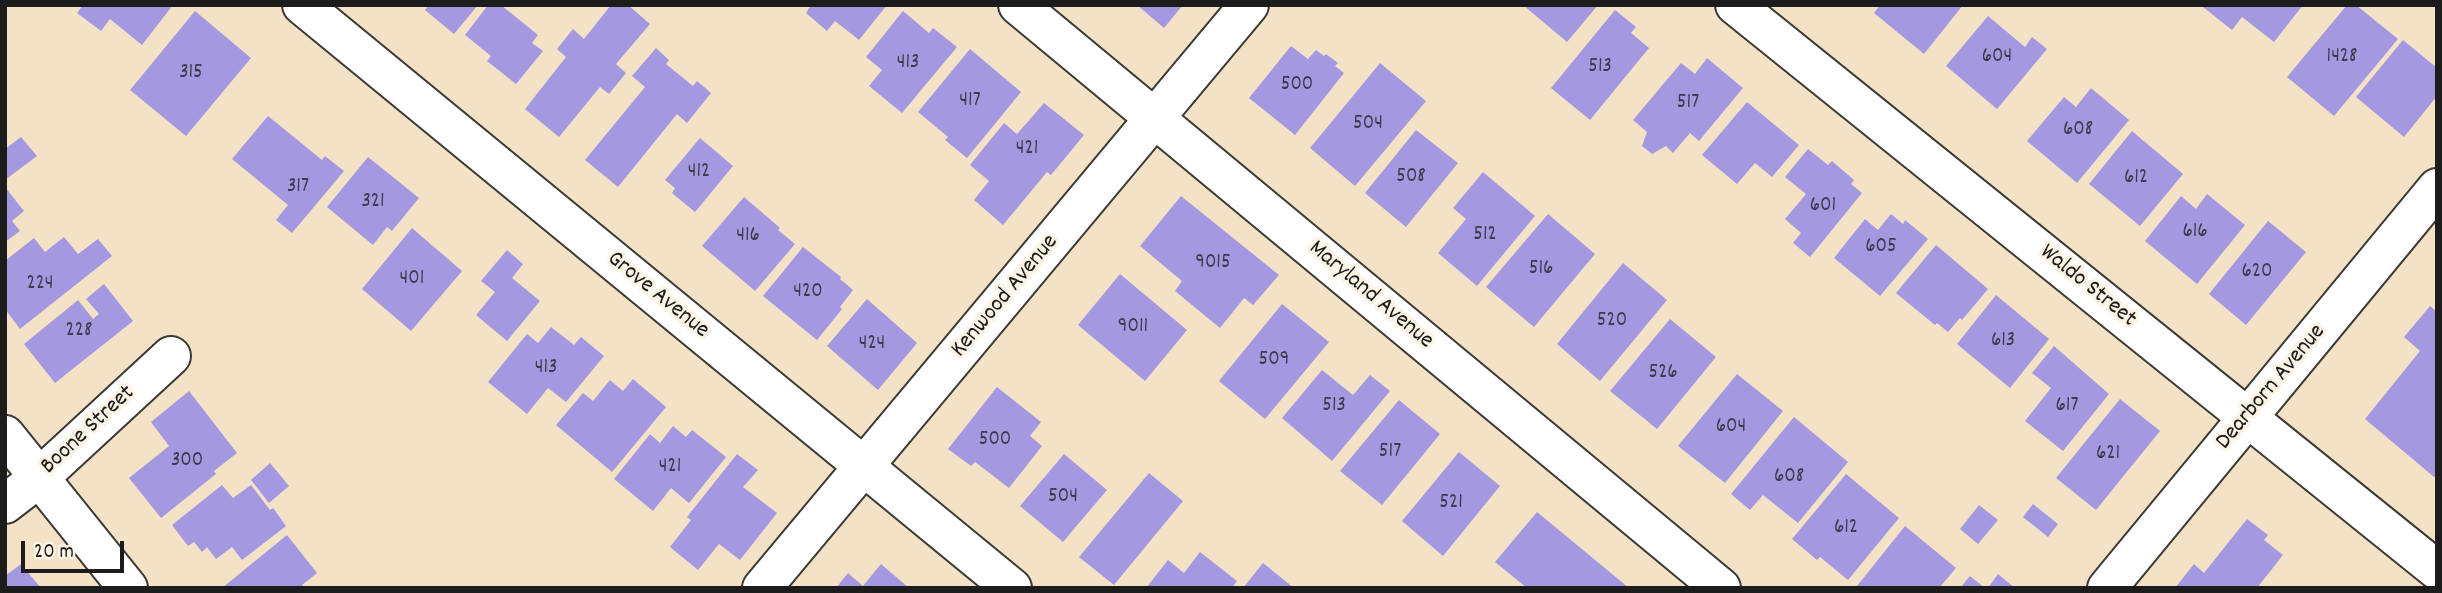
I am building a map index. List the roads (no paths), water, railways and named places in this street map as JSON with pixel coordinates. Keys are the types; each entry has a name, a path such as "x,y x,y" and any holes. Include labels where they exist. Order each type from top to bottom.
{"street":[{"name":"Grove Avenue","path":"302,5 1012,588"},
{"name":"Maryland Avenue","path":"1018,5 1721,588"},
{"name":"Kenwood Avenue","path":"762,588 1249,5"},
{"name":"Waldo Street","path":"1735,5 2437,570"},
{"name":"Dearborn Avenue","path":"2106,588 2437,188"},
{"name":"Boone Street","path":"5,504 40,478 171,356"},
{"path":"5,435 128,588"}]}
